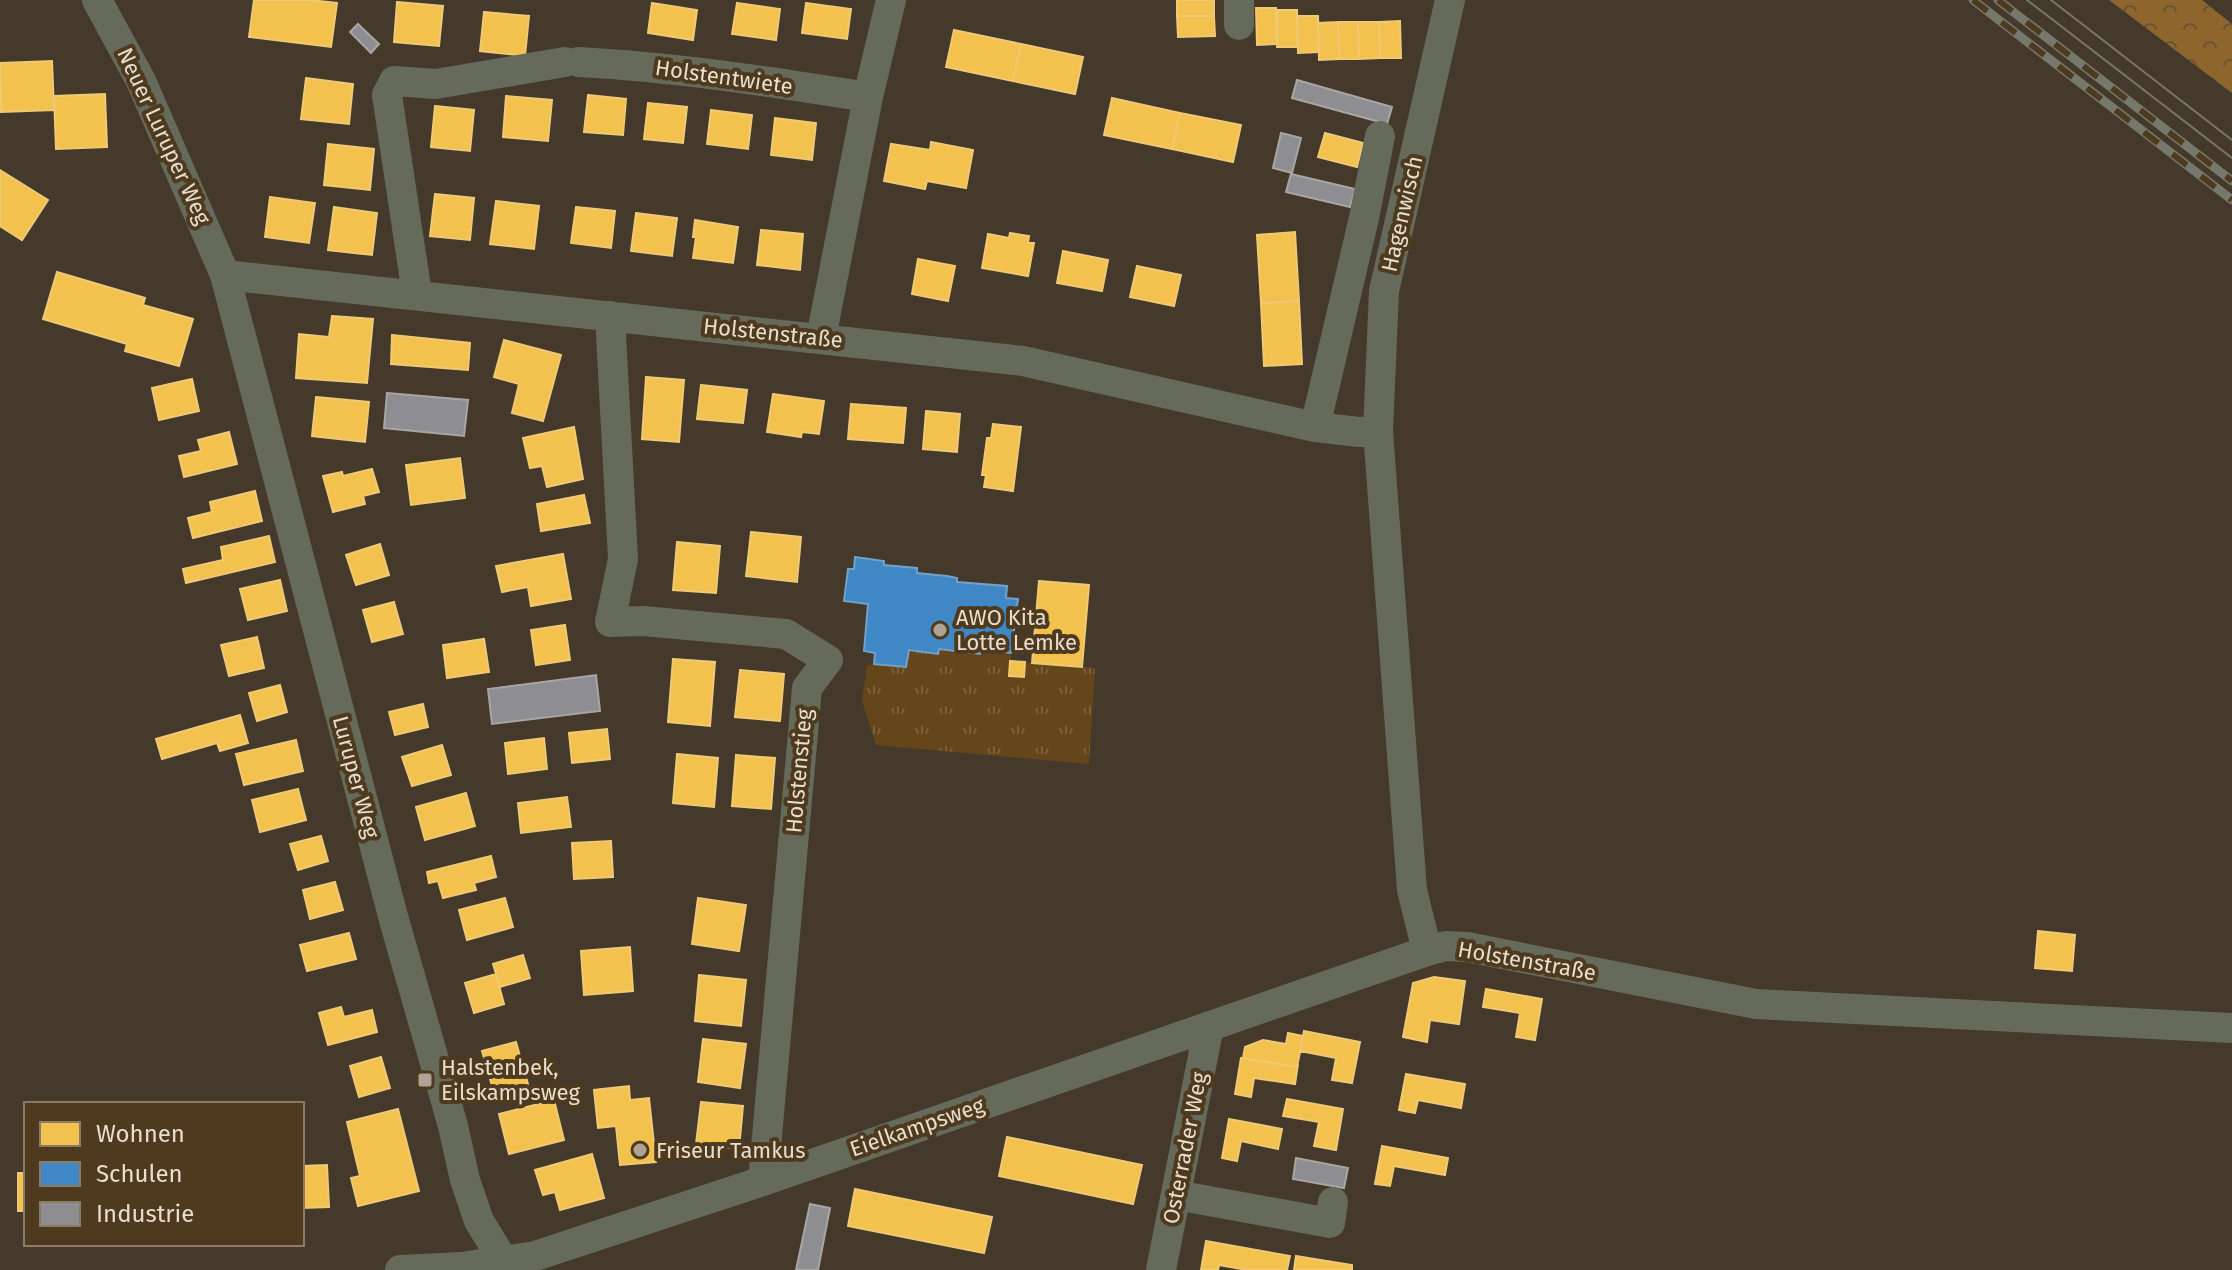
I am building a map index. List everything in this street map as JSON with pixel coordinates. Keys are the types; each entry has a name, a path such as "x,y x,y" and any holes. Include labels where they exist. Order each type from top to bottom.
{"street":[{"name":"Neuer Luruper Weg","path":"97,0 141,81 225,275"},
{"path":"821,338 868,97 891,0"},
{"name":"Hagenwisch","path":"1378,431 1384,291 1450,0"},
{"name":"Holstentwiete","path":"417,294 387,95 394,81 436,84 572,62 629,64 710,73 868,97"},
{"path":"1315,427 1380,136"},
{"name":"Holstenstraße","path":"225,275 1023,361 1315,427 1378,431 1412,890 1427,951 1446,946 1467,947 1756,1004 2225,1033"},
{"name":"Luruper Weg","path":"225,275 465,1180 479,1221 505,1265"},
{"name":"Holstenstieg","path":"610,316 623,559 610,622 643,621 786,634 828,660 807,688 763,1181"},
{"name":"Eielkampsweg","path":"400,1270 505,1265 535,1256 763,1181 1427,951"},
{"name":"Osterrader Weg","path":"1161,1270 1209,1026"},
{"path":"1176,1195 1330,1223 1333,1202"}],"green space":[{"path":"2109,0 2202,0 2232,24 2232,93"},
{"path":"939,649 980,654 981,650 1011,653 1011,661 1095,668 1089,764 876,745 862,701 867,666 906,667 909,650"}],"building: Wohnen":[{"path":"254,0 337,3 331,47 249,37"},
{"path":"1177,0 1214,0 1214,16 1177,16"},
{"path":"397,2 443,6 439,46 394,42"},
{"path":"652,3 697,10 693,40 648,33"},
{"path":"737,3 780,9 776,40 732,34"},
{"path":"806,3 851,9 847,39 802,33"},
{"path":"1256,8 1276,8 1277,44 1257,45"},
{"path":"1277,10 1297,10 1298,47 1277,47"},
{"path":"484,12 529,16 525,56 480,51"},
{"path":"1177,16 1214,16 1215,36 1178,37"},
{"path":"1297,16 1318,16 1319,52 1298,53"},
{"path":"1400,21 1401,58 1380,58 1379,22"},
{"path":"1338,22 1358,22 1359,59 1339,59"},
{"path":"1338,22 1339,59 1319,60 1318,23"},
{"path":"1358,22 1379,22 1380,58 1359,59"},
{"path":"954,30 1021,44 1013,81 946,67"},
{"path":"1021,44 1083,57 1075,94 1013,81"},
{"path":"52,61 54,110 1,112 0,63"},
{"path":"306,78 353,84 349,124 301,119"},
{"path":"105,94 107,147 56,149 54,96"},
{"path":"588,95 626,99 623,135 584,132"},
{"path":"506,96 552,100 548,141 503,137"},
{"path":"1112,98 1180,113 1172,149 1104,135"},
{"path":"648,103 687,107 683,143 644,139"},
{"path":"435,106 474,110 470,151 431,147"},
{"path":"711,110 752,115 748,149 707,144"},
{"path":"1180,113 1241,125 1233,162 1172,149"},
{"path":"775,118 816,123 812,160 771,155"},
{"path":"1325,133 1363,143 1357,167 1318,157"},
{"path":"931,142 973,150 966,188 927,181 925,189 884,181 891,144 930,150"},
{"path":"328,144 374,149 370,190 324,185"},
{"path":"0,170 48,200 22,240 0,226"},
{"path":"435,194 474,198 470,240 430,236"},
{"path":"270,197 315,203 309,243 265,237"},
{"path":"496,201 539,206 534,249 490,244"},
{"path":"334,207 377,213 372,255 328,250"},
{"path":"576,207 615,211 611,248 571,243"},
{"path":"636,213 677,218 672,256 631,251"},
{"path":"695,220 738,227 733,263 693,258"},
{"path":"761,230 803,234 800,270 757,265"},
{"path":"1295,232 1299,301 1261,303 1257,235"},
{"path":"1010,233 1029,236 1028,243 1034,243 1028,276 982,268 988,234 1009,238"},
{"path":"1063,251 1108,260 1102,291 1057,283"},
{"path":"918,259 955,266 948,301 912,294"},
{"path":"1137,266 1181,275 1174,306 1130,297"},
{"path":"57,272 145,298 143,305 193,319 179,366 125,351 127,344 43,319"},
{"path":"1299,301 1302,364 1264,366 1261,303"},
{"path":"332,316 373,319 367,383 296,378 299,334 329,337"},
{"path":"392,335 470,343 468,370 391,364"},
{"path":"504,340 561,355 543,421 512,413 519,384 494,377"},
{"path":"646,377 684,380 679,442 642,439"},
{"path":"192,379 199,411 159,420 152,388"},
{"path":"701,385 747,390 743,423 697,419"},
{"path":"773,394 824,401 819,434 802,432 801,437 767,432"},
{"path":"316,397 369,402 365,442 312,436"},
{"path":"851,404 906,408 903,443 848,439"},
{"path":"926,411 960,414 957,452 923,449"},
{"path":"993,424 1021,427 1013,491 984,487 986,475 982,475 987,438 991,438"},
{"path":"574,427 583,479 547,487 542,466 530,468 523,438"},
{"path":"229,432 237,464 184,477 179,456 201,451 198,440"},
{"path":"460,458 465,498 411,505 406,465"},
{"path":"372,469 379,492 363,496 365,504 333,512 323,476 342,472 343,476"},
{"path":"255,491 262,521 193,538 188,518 212,512 210,502"},
{"path":"584,495 590,523 541,531 537,504"},
{"path":"751,532 801,537 797,582 746,576"},
{"path":"269,536 275,562 186,583 183,569 223,560 221,547"},
{"path":"677,542 720,546 716,593 673,590"},
{"path":"380,544 389,575 356,585 346,555"},
{"path":"563,554 571,599 531,606 528,587 502,592 496,566"},
{"path":"280,580 287,611 248,620 240,589"},
{"path":"1039,581 1089,585 1082,667 1032,663"},
{"path":"394,602 403,634 372,642 363,610"},
{"path":"565,625 570,660 536,665 531,630"},
{"path":"257,637 264,668 229,676 221,645"},
{"path":"484,639 489,672 447,678 443,645"},
{"path":"673,659 715,662 710,726 668,722"},
{"path":"1010,661 1025,662 1024,677 1009,676"},
{"path":"740,670 784,674 780,721 735,717"},
{"path":"280,685 287,712 257,721 249,693"},
{"path":"423,704 428,727 395,735 389,712"},
{"path":"240,715 248,743 220,751 217,743 162,759 156,739"},
{"path":"607,729 610,759 572,763 569,733"},
{"path":"544,738 547,769 508,774 505,743"},
{"path":"296,740 303,771 244,785 236,754"},
{"path":"442,745 451,775 412,786 402,757"},
{"path":"677,754 718,758 714,807 673,803"},
{"path":"736,755 775,758 771,809 732,806"},
{"path":"298,789 306,820 260,832 252,800"},
{"path":"466,793 475,826 425,840 416,807"},
{"path":"567,797 571,827 521,833 518,803"},
{"path":"321,836 328,861 298,870 290,844"},
{"path":"611,841 613,877 574,879 572,843"},
{"path":"491,856 496,877 474,883 476,890 443,898 438,881 429,883 427,872"},
{"path":"335,882 343,910 310,919 303,890"},
{"path":"505,898 513,927 467,940 459,910"},
{"path":"698,898 746,905 739,951 692,944"},
{"path":"2038,931 2075,935 2072,971 2035,968"},
{"path":"349,933 356,959 307,971 300,945"},
{"path":"630,947 633,991 584,995 581,951"},
{"path":"523,955 530,978 500,987 493,964"},
{"path":"496,974 504,1004 474,1013 465,983"},
{"path":"699,975 746,980 741,1026 695,1021"},
{"path":"1434,977 1465,981 1459,1024 1430,1020 1427,1042 1403,1037 1413,983"},
{"path":"1486,989 1542,999 1535,1040 1516,1037 1520,1013 1483,1007"},
{"path":"341,1007 344,1017 372,1010 377,1032 328,1045 319,1013"},
{"path":"1304,1031 1360,1042 1352,1083 1332,1080 1336,1058 1300,1051"},
{"path":"1288,1033 1303,1036 1297,1067 1243,1058 1245,1047 1263,1040 1286,1044"},
{"path":"703,1039 746,1044 740,1088 698,1082"},
{"path":"516,1042 528,1084 494,1093 482,1051"},
{"path":"381,1057 390,1088 359,1097 350,1066"},
{"path":"1241,1058 1297,1067 1298,1064 1295,1084 1254,1078 1251,1097 1235,1094"},
{"path":"1406,1074 1465,1084 1461,1108 1418,1100 1415,1113 1399,1110"},
{"path":"629,1086 630,1100 649,1098 656,1162 620,1165 616,1126 598,1128 594,1090"},
{"path":"1287,1099 1343,1109 1336,1150 1314,1146 1319,1122 1283,1116"},
{"path":"554,1100 564,1140 509,1154 499,1114"},
{"path":"701,1102 743,1106 739,1149 696,1144"},
{"path":"398,1109 419,1191 358,1206 351,1178 360,1176 347,1122"},
{"path":"1229,1119 1282,1129 1278,1149 1241,1141 1237,1161 1222,1158"},
{"path":"1007,1137 1142,1165 1133,1204 999,1176"},
{"path":"1382,1146 1448,1158 1445,1175 1394,1166 1390,1186 1375,1184"},
{"path":"592,1154 604,1198 560,1210 555,1192 543,1195 535,1170"},
{"path":"327,1165 329,1207 304,1208 304,1166"},
{"path":"18,1173 24,1173 24,1211 18,1211"},
{"path":"855,1189 992,1217 984,1253 848,1226"},
{"path":"1206,1241 1290,1256 1287,1270 1247,1270 1219,1265 1218,1270 1201,1270"},
{"path":"1296,1256 1352,1265 1352,1270 1294,1270"}],"building: Schulen":[{"name":"AWO Kita Lotte Lemke","path":"855,557 884,561 884,565 917,568 917,573 957,578 957,582 1007,586 1006,598 1018,599 1011,653 981,650 980,654 939,649 938,654 909,650 906,667 874,664 875,653 864,651 868,604 844,601 848,569 854,569"}],"building: Industrie":[{"path":"358,24 379,44 371,53 350,32"},
{"path":"1297,80 1392,107 1387,124 1292,98"},
{"path":"1281,133 1301,138 1292,173 1273,168"},
{"path":"1291,174 1355,189 1350,207 1286,192"},
{"path":"387,393 468,400 464,436 384,428"},
{"path":"596,675 600,711 492,724 488,689"},
{"path":"1296,1158 1348,1168 1344,1188 1293,1179"},
{"path":"810,1204 830,1208 818,1270 796,1270"}],"tram line":[{"path":"2027,0 2232,158"},
{"path":"2051,0 2232,140"}],"railway":[{"path":"1973,0 2232,200"},
{"path":"1998,0 2232,181"}],"place":[{"name":"AWO Kita Lotte Lemke","path":"940,630"},
{"name":"Halstenbek, Eilskampsweg","path":"425,1080"},
{"name":"Friseur Tamkus","path":"640,1150"}]}
